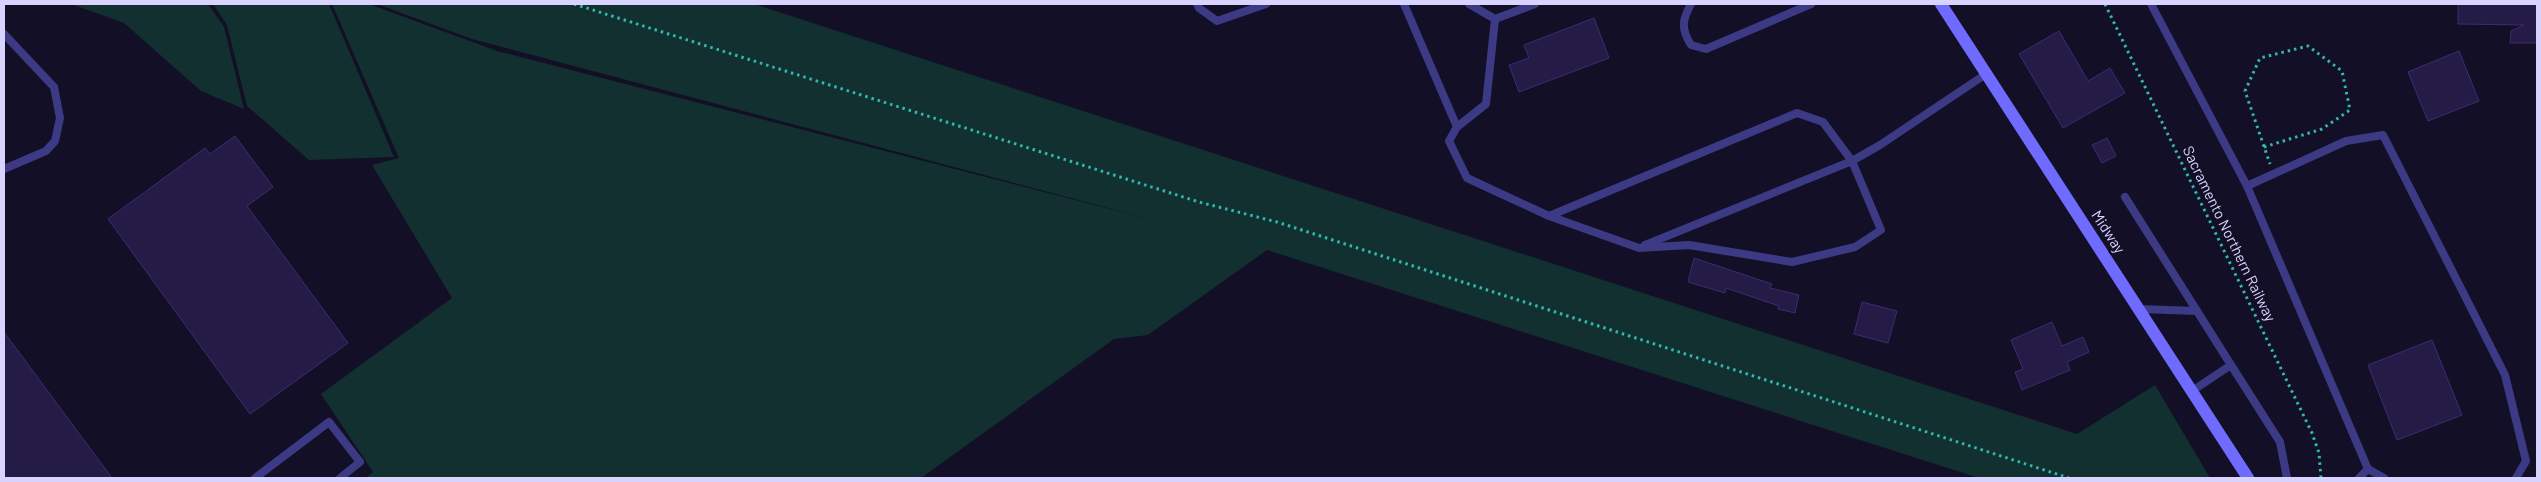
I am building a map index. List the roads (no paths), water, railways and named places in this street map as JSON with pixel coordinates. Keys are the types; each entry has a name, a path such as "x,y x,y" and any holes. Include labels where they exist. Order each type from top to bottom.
{"main road":[{"name":"Midway","path":"1941,4 2248,478"}],"lane":[{"path":"1197,4 1217,22 1266,4"},
{"path":"1404,4 1457,127"},
{"path":"1469,4 1495,19"},
{"path":"1495,19 1534,4"},
{"path":"1691,4 1683,18 1684,33 1691,45 1706,49 1811,4"},
{"path":"2154,5 2247,186 2368,469 2384,478"},
{"path":"1495,19 1486,104 1457,127 1449,141 1467,178 1549,216 1638,248 1689,245 1792,262 1855,246 1881,230 1852,161 1823,122 1797,113 1549,216"},
{"path":"4,34 54,87 60,118 55,141 46,151 4,169"},
{"path":"1638,248 1852,161 1880,145 1986,74"},
{"path":"2247,186 2346,140 2383,135 2506,375 2526,461 2516,478"},
{"path":"2125,197 2280,442 2287,478"},
{"path":"2139,309 2197,310"},
{"path":"2192,391 2231,364"},
{"path":"255,478 329,422 360,462 340,478"},
{"path":"2359,478 2368,469"}]}
